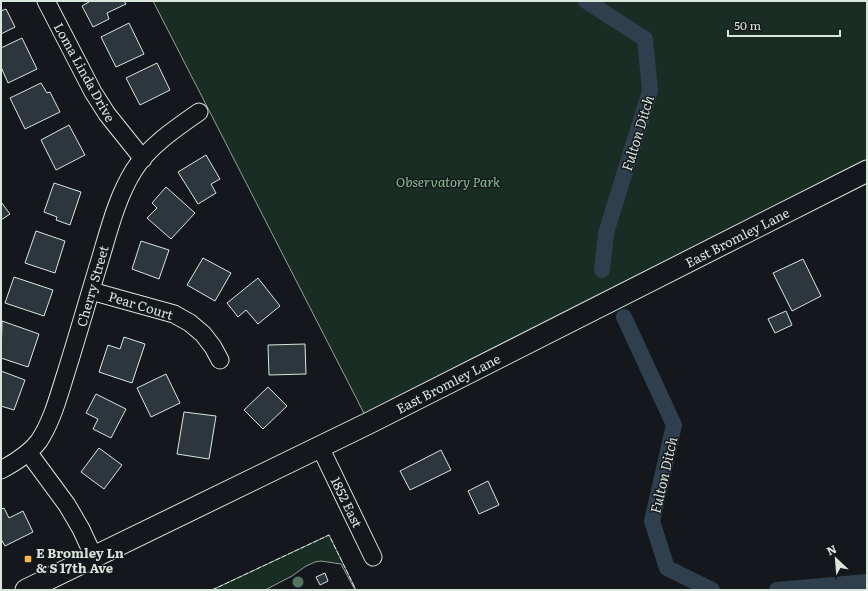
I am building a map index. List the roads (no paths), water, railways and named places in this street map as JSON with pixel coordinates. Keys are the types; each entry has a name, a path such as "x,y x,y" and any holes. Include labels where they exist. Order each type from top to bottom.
{"main road":[{"name":"East Bromley Lane","path":"26,590 320,447 867,171"}],"street":[{"name":"Loma Linda Drive","path":"46,1 93,92 120,132 143,159"},
{"name":"Cherry Street","path":"1,470 11,465 28,452 38,442 48,426 114,213 128,181 135,169 158,143 181,124 199,112"},
{"name":"Pear Court","path":"90,291 174,314 190,323 203,334 213,346 220,360"},
{"name":"1852 East","path":"320,447 374,557"},
{"path":"28,452 67,505 81,528 94,556"}],"waterway":[{"name":"Fulton Ditch","path":"586,1 645,39 650,91 606,233 602,270"},
{"name":"Fulton Ditch","path":"624,317 674,425 652,521 667,568 712,590"},
{"name":"Fulton Ditch","path":"777,590 867,582"}],"place":[{"name":"E Bromley Ln & S 17th Ave","path":"28,559"}],"park label":[{"name":"Observatory Park","path":"448,181"}]}
